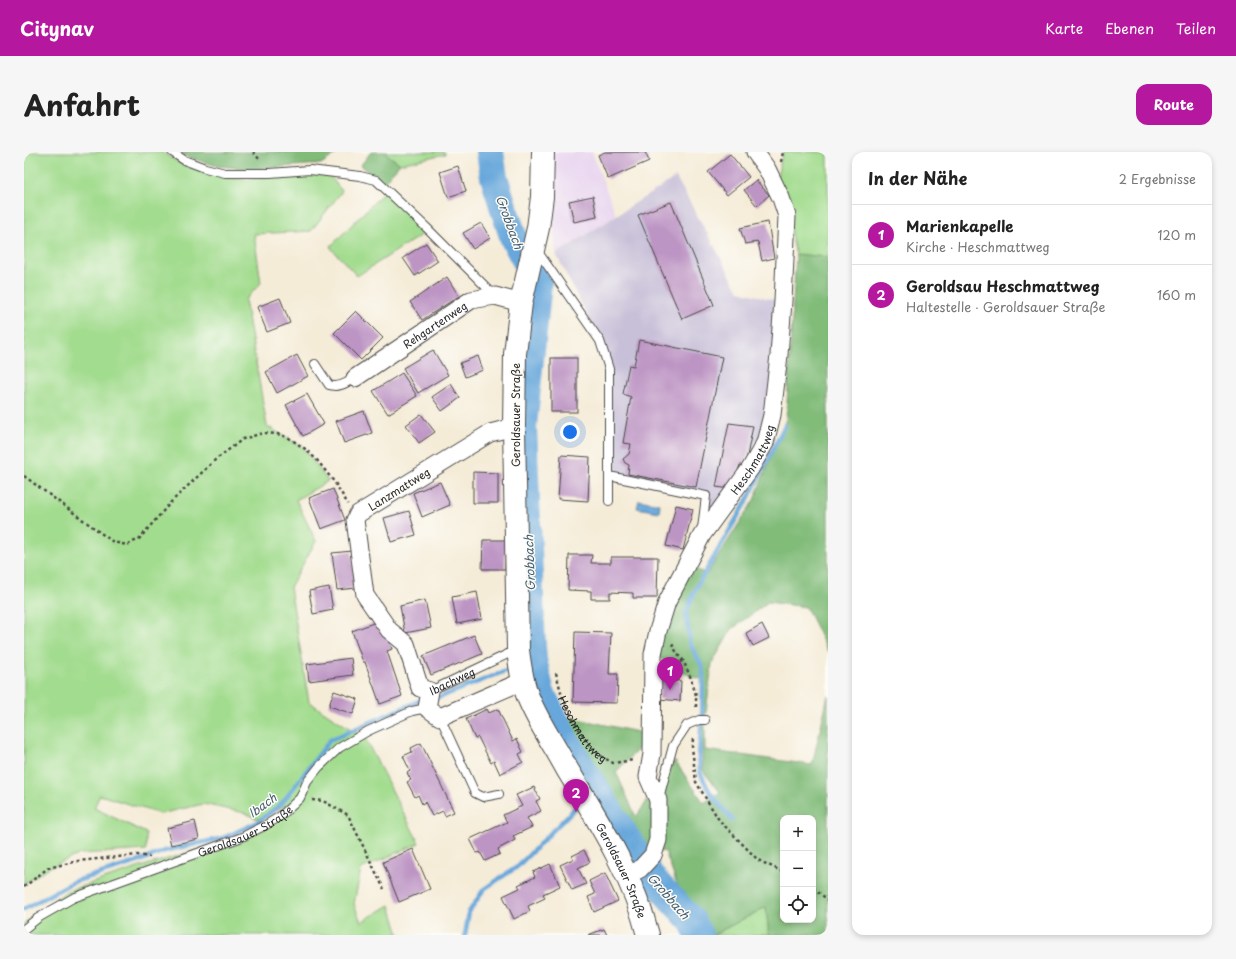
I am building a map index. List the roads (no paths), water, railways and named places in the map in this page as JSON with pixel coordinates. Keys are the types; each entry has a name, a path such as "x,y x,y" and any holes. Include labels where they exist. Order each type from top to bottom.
{"main road":[{"name":"Geroldsauer Straße","path":"543,152 542,197 538,228 522,298 515,354 514,427 518,650 523,681 534,712 613,847 634,873 638,902 648,935"}],"street":[{"name":"Heschmattweg","path":"634,873 653,855 658,840 658,800 648,777 652,754 653,654 667,602 702,535 754,463 765,443 772,415 783,309 787,216 781,198 767,169 755,152"},
{"name":"Rehgartenweg","path":"355,378 472,300 495,296 522,298"},
{"name":"Lanzmattweg","path":"365,595 354,520 358,514 490,432 514,427"},
{"name":"Ibachweg","path":"365,595 389,630 406,644 420,688 431,703"},
{"name":"Geroldsauer Straße","path":"431,703 523,681"}],"lane":[{"path":"172,152 184,160 205,168 225,173 310,170 360,176 376,180 495,296"},
{"path":"534,247 600,340 609,369 609,501"},
{"path":"315,364 324,380 329,385 340,386 355,378"},
{"path":"609,476 706,496 702,535"},
{"name":"Ibachweg","path":"431,703 518,650"},
{"path":"431,703 475,793 483,797 499,794"},
{"name":"Geroldsauer Straße","path":"24,929 38,918 73,898 242,837 266,825 282,815 300,798 307,782 319,767 339,748 368,731 431,703"},
{"name":"Heschmattweg","path":"658,800 674,746 687,725 700,720"}],"water":[{"path":"639,500 660,504 659,512 637,508"}],"waterway":[{"name":"Grobbach","path":"490,152 494,177 514,239 538,283 523,426 532,646 533,660 541,693 567,744 652,878 692,921 699,935"},
{"path":"732,820 709,791 700,772 699,755 703,676 702,666 690,644 686,614 695,590 750,495 785,425"},
{"name":"Ibach","path":"432,698 438,698 508,670"},
{"name":"Ibach","path":"24,909 73,882 140,861 164,851 223,838 258,822 282,803 330,740 425,699"},
{"name":"Grobbach","path":"591,796 598,790"},
{"path":"465,935 469,912 484,889 517,867 579,804"}],"place":[{"name":"Marienkapelle","path":"670,690"},
{"name":"Geroldsau Heschmattweg","path":"576,812"}]}
